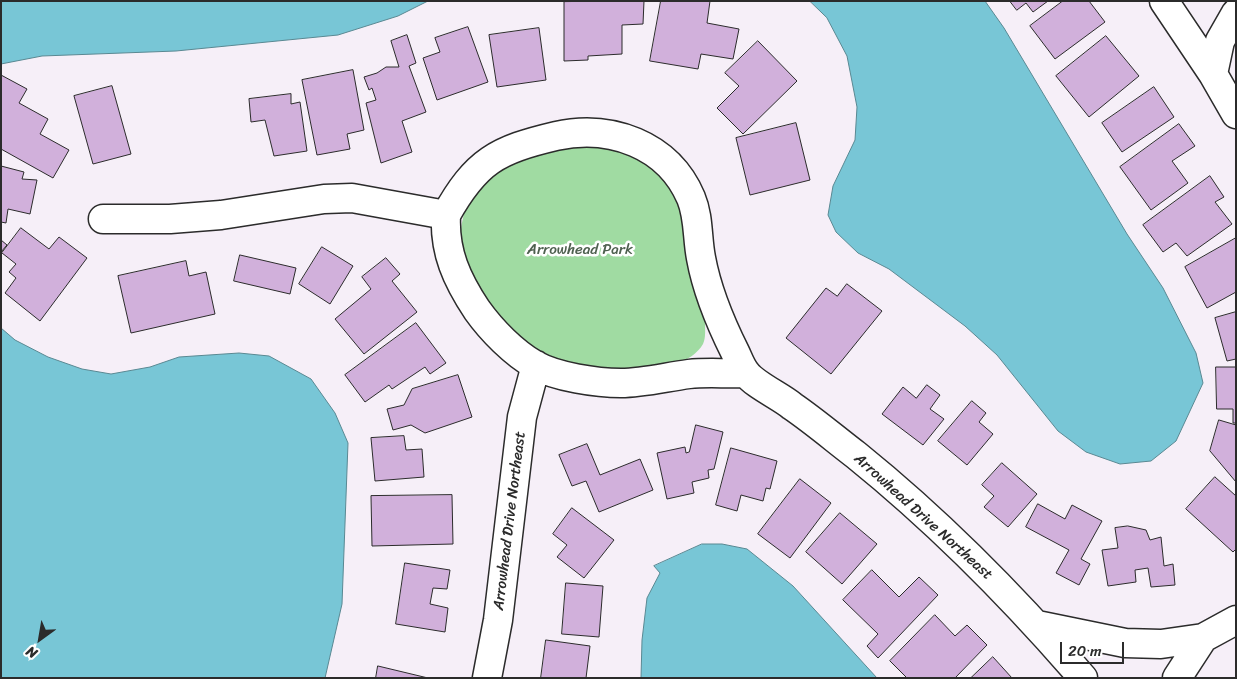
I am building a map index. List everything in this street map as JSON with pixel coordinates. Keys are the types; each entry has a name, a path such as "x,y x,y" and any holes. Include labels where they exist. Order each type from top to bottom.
{"street":[{"path":"1164,1 1213,74 1236,114"},
{"path":"1213,74 1215,55 1220,41 1236,13"},
{"name":"Arrowhead Drive Northeast","path":"746,374 691,374 620,383 560,375 536,365 504,340 481,315 463,290 450,262 445,236 446,215 459,192 475,171 494,156 526,143 562,135 593,133 618,135 641,144 664,161 678,176 691,198 697,218 701,258 720,323 746,374 794,407 857,456 927,516 1037,625 1083,678"},
{"path":"103,219 170,219 221,215 324,199 352,198 446,215"},
{"name":"Arrowhead Drive Northeast","path":"487,678 498,620 522,417 536,365"},
{"path":"1037,625 1125,644 1161,644 1203,638 1236,620"},
{"path":"1177,678 1203,638"}],"green space":[{"name":"Arrowhead Park","path":"585,143 625,149 656,169 678,197 705,322 705,339 703,344 691,356 674,364 652,369 604,369 561,360 546,354 523,340 495,312 480,291 467,263 462,250 461,227 468,199 475,186 507,162"}],"water":[{"path":"1,1 428,1 398,16 338,35 176,51 42,56 1,64"},
{"path":"810,1 985,1 1004,28 1127,234 1163,288 1196,353 1203,383 1176,441 1151,461 1120,464 1086,452 1058,431 997,355 965,326 889,269 858,253 836,232 828,215 833,186 855,140 857,107 847,56 827,18"},
{"path":"1,328 15,340 48,357 82,369 111,374 150,367 179,357 239,353 269,356 311,379 335,413 348,443 342,604 325,678 1,678"},
{"path":"702,544 722,544 747,549 793,586 877,678 641,678 642,640 647,598 660,573 654,566"}],"building":[{"path":"644,1 643,24 622,25 622,54 588,56 588,60 564,61 564,2"},
{"path":"661,1 710,1 707,23 739,29 733,59 701,54 698,69 650,61"},
{"path":"1010,1 1048,1 1033,12 1026,3 1017,10"},
{"path":"1063,1 1089,1 1105,22 1055,59 1030,26"},
{"path":"468,27 488,82 437,100 423,58 440,52 435,38"},
{"path":"539,28 546,80 497,87 489,35"},
{"path":"407,35 416,63 409,66 426,112 402,121 412,152 381,163 366,103 376,100 372,88 369,90 364,77 377,73 386,67 399,67 391,41"},
{"path":"1106,36 1139,76 1089,117 1056,76"},
{"path":"758,41 797,81 743,134 717,108 739,86 725,73"},
{"path":"353,70 364,130 347,134 350,149 317,155 302,80"},
{"path":"1,75 27,89 19,103 48,119 40,134 69,150 53,178 1,149"},
{"path":"112,86 131,154 93,164 74,96"},
{"path":"1154,87 1174,117 1122,152 1102,123"},
{"path":"291,94 291,104 300,102 307,151 274,156 265,120 251,122 249,99"},
{"path":"796,123 810,180 750,195 736,138"},
{"path":"1179,124 1195,146 1172,161 1188,183 1151,210 1120,167"},
{"path":"1,166 24,172 22,179 37,180 30,214 8,209 6,223 1,222"},
{"path":"1210,176 1224,197 1215,202 1232,224 1187,256 1176,243 1163,252 1143,225"},
{"path":"21,228 49,249 59,237 87,258 40,321 5,293 16,278 9,272 16,264 2,253"},
{"path":"1236,238 1236,292 1207,308 1185,267"},
{"path":"1,240 7,245 1,252"},
{"path":"322,247 353,266 330,304 299,284"},
{"path":"240,255 296,268 290,294 234,281"},
{"path":"386,258 400,274 392,281 417,312 364,354 335,319 371,289 362,277"},
{"path":"186,261 189,276 206,272 215,314 131,333 118,276"},
{"path":"847,284 882,311 831,374 786,338 826,288 837,296"},
{"path":"1236,312 1236,359 1227,361 1215,318"},
{"path":"416,323 446,363 430,374 425,367 392,389 389,385 365,402 345,375"},
{"path":"1216,367 1236,367 1236,423 1233,423 1233,409 1217,409"},
{"path":"458,375 472,417 425,433 411,425 393,430 387,409 404,405 412,389"},
{"path":"927,385 940,395 930,409 944,419 923,445 882,414 903,387 916,398"},
{"path":"972,401 986,413 979,422 993,434 967,465 938,441"},
{"path":"1219,420 1236,425 1236,482 1210,451"},
{"path":"696,425 723,432 714,469 708,470 709,478 692,482 694,493 667,499 657,453 685,447 686,453 689,452"},
{"path":"404,436 406,450 422,449 424,477 375,481 371,438"},
{"path":"587,444 600,475 640,459 653,490 599,512 586,481 572,486 559,455"},
{"path":"731,448 777,461 770,489 766,488 763,501 741,495 737,511 716,505"},
{"path":"1002,463 1037,494 1008,527 984,507 994,496 982,485"},
{"path":"1215,477 1236,496 1236,549 1233,552 1186,509"},
{"path":"800,479 831,503 790,558 758,534"},
{"path":"452,495 453,544 372,546 371,496"},
{"path":"1038,504 1065,519 1072,505 1102,521 1081,559 1090,564 1079,585 1056,573 1069,550 1026,527"},
{"path":"572,508 614,540 584,578 557,557 567,545 553,534"},
{"path":"840,513 877,544 842,584 806,552"},
{"path":"1128,526 1146,530 1150,540 1161,537 1164,566 1173,564 1175,585 1151,587 1148,568 1135,570 1136,582 1108,586 1102,550 1118,548 1115,528"},
{"path":"405,563 450,570 447,589 433,588 430,604 448,608 445,632 396,624"},
{"path":"872,570 899,597 919,577 938,595 878,658 867,646 878,634 843,600"},
{"path":"566,583 603,586 599,637 562,634"},
{"path":"935,615 955,636 967,625 987,645 955,678 907,678 890,661"},
{"path":"546,640 590,646 586,678 541,678"},
{"path":"993,657 1012,678 971,678"},
{"path":"378,666 428,678 376,678"}]}
